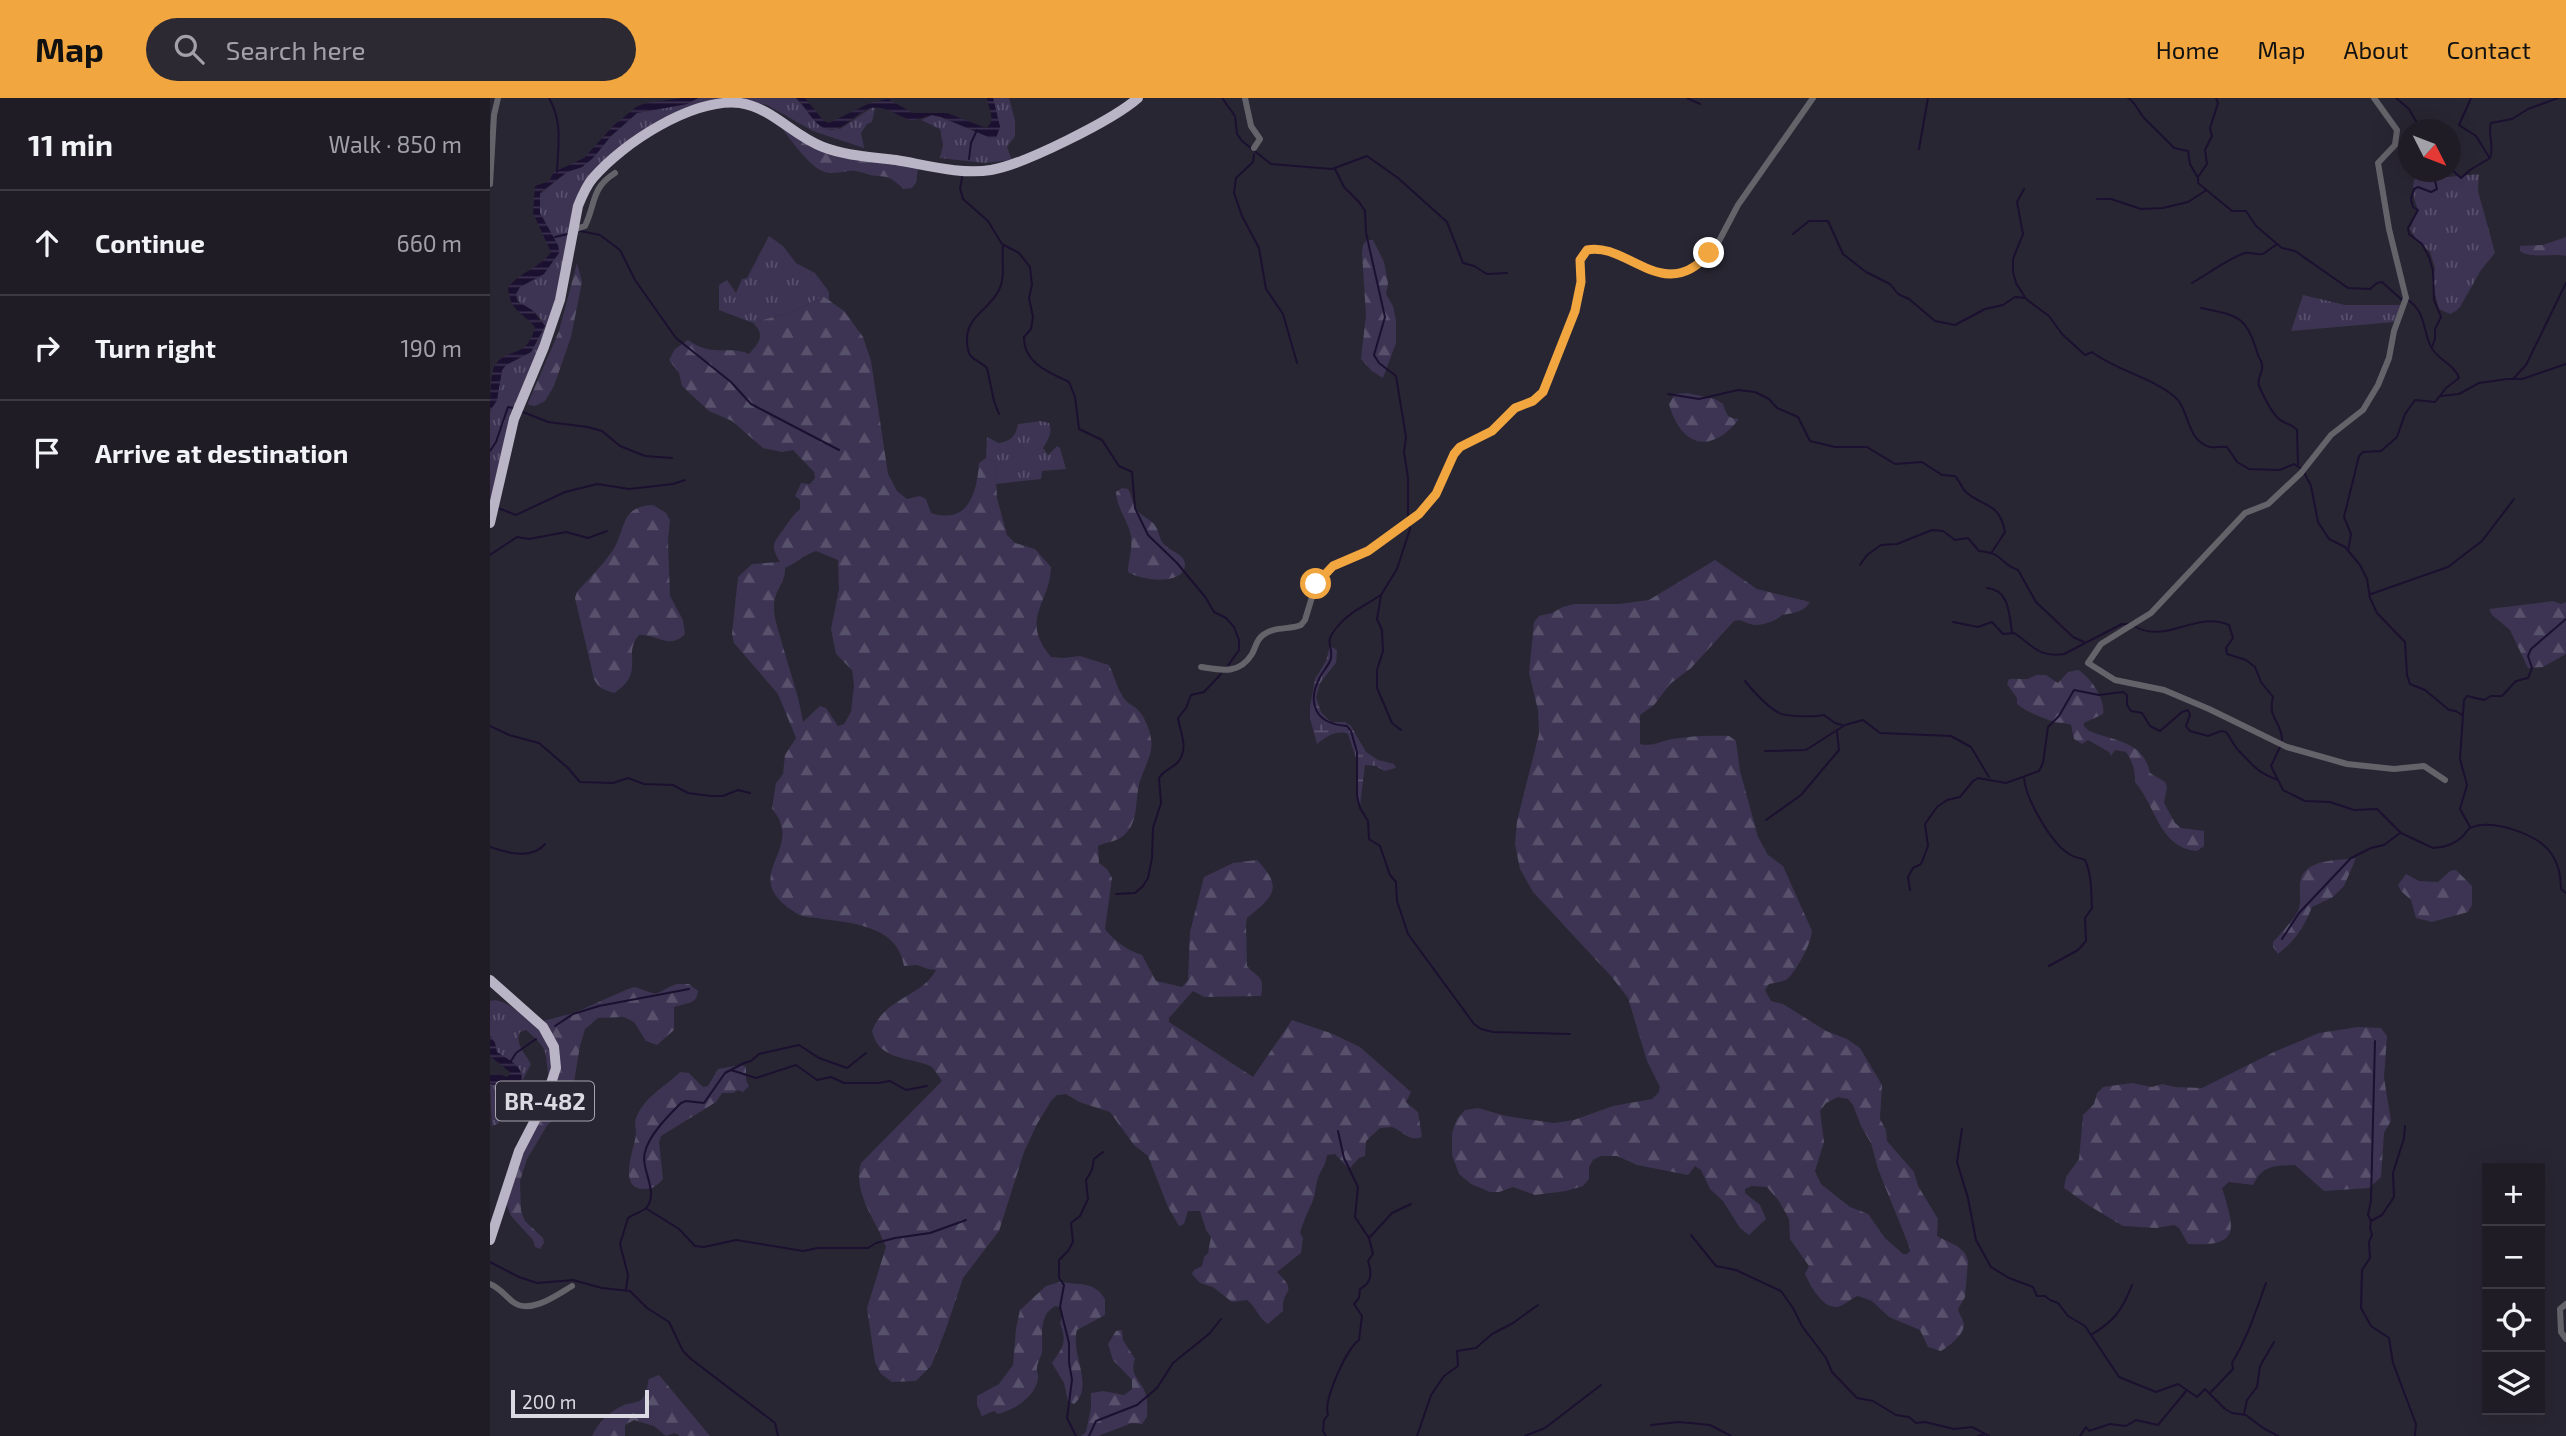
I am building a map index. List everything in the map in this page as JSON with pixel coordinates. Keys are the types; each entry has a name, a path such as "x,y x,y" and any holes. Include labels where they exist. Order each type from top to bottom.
{"highway":[{"path":"490,523 514,418 544,347 560,300 578,206 584,192 605,165 664,122 709,107 737,103 751,105 776,117 811,142 839,152 976,171 1007,166 1026,159 1113,116 1138,98"},
{"name":"BR-482","path":"490,980 543,1027 554,1047 556,1068 549,1092 519,1152 490,1240"}],"street":[{"path":"490,184 494,115 498,98"},
{"path":"1245,98 1249,122 1259,139 1255,148"},
{"path":"1201,667 1225,672 1232,670 1250,657 1264,634 1277,629 1297,627 1303,623 1314,587 1323,574 1343,561 1378,545 1419,514 1436,494 1454,454 1460,447 1492,431 1515,408 1539,396 1545,388 1575,311 1581,282 1580,260 1587,250 1603,250 1657,273 1682,272 1700,264 1719,241 1738,205 1813,98"},
{"path":"2374,98 2397,130 2395,145 2378,163 2389,229 2406,298 2389,358 2378,385 2363,410 2331,435 2301,473 2268,504 2245,513 2151,613 2101,643 2088,663 2115,680 2164,690 2287,747 2347,764 2393,769 2424,766 2445,780"},
{"path":"573,230 585,226 598,188 615,173"},
{"path":"490,1284 500,1289 513,1302 524,1306 547,1300 572,1286"},
{"path":"2566,1304 2560,1309 2561,1332 2566,1339"}],"green space":[{"path":"698,98 736,98 663,120 584,190 562,291 526,384 490,510 490,411 497,400 502,370 506,365 531,352 545,326 537,314 520,303 516,293 520,287 545,271 559,249 540,213 540,194 567,172 582,167 593,158 611,136 637,113 687,104"},
{"path":"736,98 796,98 818,124 840,129 875,108 872,122 867,124 861,133 864,148 813,131 767,105"},
{"path":"993,98 1009,98 1015,121 1015,136 1007,147 1012,160 984,163 940,158 943,145 940,129 921,120 932,115 941,117 995,138 1000,127"},
{"path":"778,123 817,140 861,154 919,162 916,183 912,188 904,189 885,177 855,171 822,171 805,157"},
{"path":"2479,174 2478,191 2495,253 2481,270 2460,307 2450,314 2439,309 2432,282 2435,268 2430,252 2410,229 2418,210 2414,182 2461,182 2461,176"},
{"path":"769,236 783,246 796,263 815,273 829,292 829,300 823,296 797,310 753,323 719,310 719,285 727,280 736,293"},
{"path":"2566,237 2566,256 2529,255 2520,251 2520,246 2543,245"},
{"path":"1367,240 1373,240 1384,262 1388,283 1386,294 1393,306 1396,321 1396,343 1383,378 1361,359 1366,315 1362,253"},
{"path":"577,263 582,282 571,337 554,386 545,401 535,406 529,405 559,331"},
{"path":"2303,295 2345,305 2406,305 2394,322 2291,331"},
{"path":"823,296 844,311 863,337 871,361 888,474 897,491 907,499 920,496 926,499 931,513 954,514 962,510 973,495 979,463 986,458 995,463 997,498 1007,535 1015,543 1035,549 1051,567 1037,622 1037,632 1042,644 1051,657 1080,656 1109,665 1124,698 1137,709 1148,727 1152,744 1138,787 1131,827 1121,838 1098,846 1099,863 1107,869 1112,878 1105,929 1109,934 1131,951 1142,955 1156,981 1182,987 1188,980 1190,932 1204,877 1233,863 1257,860 1270,878 1273,885 1269,897 1247,918 1246,924 1247,966 1261,980 1261,996 1204,997 1193,991 1169,1018 1169,1022 1253,1077 1292,1020 1333,1034 1360,1047 1411,1092 1406,1102 1418,1112 1422,1137 1409,1137 1392,1127 1380,1128 1366,1141 1365,1156 1359,1158 1349,1169 1335,1154 1327,1155 1300,1233 1303,1238 1301,1253 1277,1272 1288,1288 1283,1311 1268,1324 1247,1300 1232,1302 1213,1287 1200,1283 1192,1274 1202,1266 1211,1237 1200,1211 1188,1211 1184,1224 1179,1226 1168,1207 1148,1156 1134,1145 1110,1112 1079,1102 1066,1094 1057,1095 1051,1101 1037,1124 1024,1152 999,1231 963,1278 931,1366 916,1381 892,1382 881,1374 875,1362 867,1308 886,1247 862,1195 859,1174 861,1163 942,1081 932,1067 896,1056 881,1048 872,1031 886,1011 922,986 936,970 917,965 904,966 893,943 873,929 799,915 780,901 772,889 770,878 781,846 782,834 779,820 772,808 776,783 783,774 785,755 796,738 778,694 734,643 732,634 738,577 752,564 780,562 774,544 800,509 800,500 795,496 801,483 810,484 815,478 814,472 793,450 782,452 763,448 732,421 709,411 682,386 679,373 669,360 675,349 688,340 705,349 749,354 760,339 759,331 753,323 797,310","holes":["816,551 838,560 839,589 831,629 836,654 852,670 854,685 851,712 844,724 838,726 826,708 820,706 803,722 774,609 785,568"]},
{"path":"1687,393 1715,399 1723,404 1730,417 1739,419 1718,438 1698,441 1689,437 1681,430 1669,404 1675,394"},
{"path":"1041,421 1049,423 1050,430 1043,448 1048,455 1057,446 1060,448 1066,469 1042,471 1041,479 996,484 995,463 986,458 987,437 999,443 1003,442 1012,437 1018,424"},
{"path":"1122,488 1128,489 1136,509 1154,524 1164,544 1182,558 1185,564 1178,576 1161,580 1128,572 1131,537 1116,492"},
{"path":"653,505 666,513 670,520 670,596 683,620 685,634 674,641 639,635 633,647 631,674 615,693 603,689 594,679 575,598 577,592 613,550 629,514"},
{"path":"1715,560 1757,589 1810,602 1802,610 1782,615 1767,623 1754,625 1734,621 1691,668 1670,684 1654,705 1640,715 1640,744 1708,736 1729,736 1736,741 1740,771 1758,837 1768,855 1783,866 1812,931 1806,950 1790,977 1769,984 1765,990 1771,1001 1783,1004 1826,1031 1847,1039 1860,1048 1882,1085 1880,1119 1886,1130 1887,1141 1914,1172 1918,1186 1938,1219 1937,1236 1957,1246 1965,1253 1968,1261 1965,1297 1958,1309 1964,1323 1963,1329 1955,1340 1941,1351 1928,1347 1920,1330 1889,1317 1872,1301 1858,1296 1837,1307 1826,1304 1813,1290 1805,1274 1809,1266 1790,1239 1789,1219 1767,1187 1752,1186 1745,1189 1745,1193 1760,1205 1766,1219 1749,1235 1740,1228 1723,1201 1710,1189 1701,1170 1695,1166 1688,1175 1637,1165 1617,1156 1601,1156 1593,1160 1589,1167 1589,1179 1583,1186 1535,1195 1513,1187 1490,1192 1471,1184 1459,1174 1452,1155 1452,1133 1457,1119 1465,1110 1478,1108 1506,1116 1554,1123 1574,1120 1613,1106 1652,1099 1659,1092 1660,1087 1647,1061 1628,998 1533,892 1520,869 1515,844 1517,821 1539,734 1538,710 1529,673 1534,622 1539,616 1574,604 1619,604 1649,600","holes":["1838,1097 1848,1099 1871,1143 1878,1169 1909,1246 1910,1251 1907,1254 1903,1254 1885,1238 1868,1214 1850,1207 1821,1184 1815,1171 1824,1142 1820,1111 1826,1103"]},
{"path":"2553,601 2561,604 2566,602 2566,654 2543,667 2528,668 2510,630 2492,615 2489,609"},
{"path":"1330,646 1337,650 1336,663 1320,683 1316,697 1321,712 1331,722 1345,722 1351,726 1366,752 1378,760 1394,764 1396,768 1384,771 1376,766 1365,765 1360,806 1356,796 1356,758 1348,734 1335,733 1317,744 1310,718 1315,679 1326,661"},
{"path":"2078,670 2096,689 2103,708 2103,714 2084,723 2084,726 2089,731 2127,744 2141,754 2150,773 2165,782 2167,787 2164,803 2175,823 2181,828 2204,831 2204,846 2197,851 2184,848 2166,834 2135,782 2133,766 2126,752 2115,750 2111,756 2109,752 2088,740 2082,744 2074,739 2071,725 2054,722 2017,704 2017,698 2007,684 2009,679 2028,679 2036,675 2046,675 2058,683 2068,672"},
{"path":"2356,858 2344,886 2333,897 2312,907 2299,933 2278,954 2273,942 2298,911 2300,884 2307,869 2322,862"},
{"path":"2456,870 2472,886 2472,905 2468,912 2432,922 2416,918 2411,900 2398,885 2406,874 2419,881 2438,882 2450,871"},
{"path":"677,984 689,984 698,991 697,996 690,1003 674,1007 674,1030 657,1045 646,1041 634,1022 624,1017 598,1018 585,1029 574,1082 563,1100 558,1117 548,1124 527,1159 520,1181 521,1211 525,1221 543,1238 544,1243 540,1249 535,1247 533,1240 511,1216 506,1203 527,1144 554,1090 560,1071 539,1022 574,1013 635,987 658,993"},
{"path":"495,1000 518,1011 545,1039 551,1058 549,1078 543,1048 526,1030 520,1032 519,1041 531,1064 521,1083 518,1069 496,1052 495,1043 490,1036 490,1001"},
{"path":"2358,1027 2381,1028 2387,1036 2384,1078 2391,1121 2384,1133 2381,1177 2369,1188 2324,1191 2295,1165 2270,1168 2257,1178 2253,1185 2229,1182 2222,1188 2231,1225 2230,1233 2225,1239 2205,1244 2188,1244 2179,1228 2174,1225 2156,1228 2123,1226 2064,1188 2066,1177 2079,1159 2083,1115 2094,1104 2097,1093 2103,1087 2132,1083 2152,1087 2162,1084 2202,1088 2319,1033"},
{"path":"741,1065 746,1067 749,1086 743,1092 738,1090 722,1093 716,1102 661,1136 659,1142 663,1179 657,1185 645,1189 631,1183 629,1167 636,1134 635,1120 644,1104 680,1072 689,1073 703,1087 708,1086 718,1069"},
{"path":"490,1084 514,1088 512,1096 502,1102 498,1124 492,1126"},
{"path":"1060,1282 1091,1287 1105,1299 1105,1315 1077,1330 1082,1379 1080,1397 1074,1404 1068,1401 1064,1383 1052,1363 1064,1340 1060,1323 1063,1314 1059,1307 1055,1306 1044,1320 1038,1379 1033,1392 1011,1409 982,1416 977,1405 977,1396 999,1384 1013,1365 1020,1310 1046,1286"},
{"path":"1122,1330 1123,1340 1135,1359 1134,1373 1146,1395 1147,1417 1142,1424 1132,1423 1098,1436 1081,1436 1086,1432 1091,1393 1103,1391 1124,1395 1132,1389 1132,1380 1113,1360 1108,1344 1116,1331"},
{"path":"659,1375 710,1436 680,1436 675,1433 666,1436 654,1426 634,1420 625,1425 625,1436 592,1436 609,1414 624,1405 641,1400 646,1393 649,1379"}],"shaded area":[{"path":"683,98 698,98 687,104 637,113 611,136 593,158 582,167 567,172 540,193 540,213 558,245 559,253 544,274 520,287 516,294 517,301 532,310 545,326 531,352 506,365 502,370 497,400 490,411 494,367 504,357 527,345 535,327 514,307 508,288 551,252 533,213 535,186 549,181 554,172 584,158 613,126 636,107"},
{"path":"796,98 805,98 823,120 829,123 870,103 888,99 913,113 947,113 986,128 991,122 987,98 993,98 1000,127 996,138 991,138 941,117 932,115 912,121 887,110 871,108 841,127 829,130 818,124"},
{"path":"490,1036 497,1052 520,1070 522,1075 518,1087 490,1084 490,1075 507,1077 511,1073 490,1056"}],"waterway":[{"path":"549,98 558,125 557,172"},
{"path":"1222,98 1235,116 1237,134 1242,141 1271,164 1332,169 1367,156 1398,178 1447,222 1463,263 1487,274 1507,273"},
{"path":"1687,98 1700,104"},
{"path":"1919,149 1928,98"},
{"path":"2128,98 2174,148 2188,151 2198,183 2232,211 2246,211 2256,226 2282,248 2295,251 2348,288 2370,289 2382,282 2402,300"},
{"path":"2198,177 2207,164 2205,150 2212,136 2210,128 2218,103 2216,98"},
{"path":"2396,98 2409,109 2415,119"},
{"path":"2471,98 2459,125 2476,136 2489,157"},
{"path":"2461,178 2490,158 2491,123 2512,119 2528,109 2558,98"},
{"path":"969,159 971,143 977,130"},
{"path":"1254,154 1253,162 1236,178 1234,193 1242,216 1259,248 1266,289 1283,314 1297,363"},
{"path":"1335,169 1344,187 1365,211 1366,233 1385,317 1374,355 1379,363 1396,376 1406,437 1404,452 1408,478 1408,518"},
{"path":"963,174 960,188 963,199 988,221 1002,244 1019,253 1030,267 1032,285 1029,298 1033,317 1031,329 1024,337 1028,354 1039,366 1069,382 1075,397 1079,429 1102,440 1119,466 1132,472 1135,508 1148,535 1177,563 1214,612 1226,618 1234,627 1239,640 1239,650 1227,667"},
{"path":"2432,347 2435,329 2441,317 2434,300 2433,271 2422,244 2409,234 2408,228 2418,210 2413,207 2411,199 2414,189 2418,187 2431,192 2437,189 2435,182"},
{"path":"2024,189 2017,202 2023,234 2013,259 2013,272 2026,299 2049,316 2062,334 2085,355 2092,352 2174,396 2183,409 2192,432 2202,444 2227,447 2237,462 2249,469 2280,470 2294,464 2302,469"},
{"path":"2097,199 2111,199 2141,209 2163,208 2188,202 2205,191"},
{"path":"1793,234 1809,221 1828,221 1843,254 1866,272 1890,284 1898,294 1909,299 1935,321 1955,325 1985,309 2003,305 2015,297 2025,298"},
{"path":"580,231 600,235 620,250 635,280 676,338 731,382 751,404 839,450"},
{"path":"555,237 568,234"},
{"path":"2192,283 2239,255 2262,254 2276,245"},
{"path":"999,414 987,368 970,355 967,339 971,324 995,297 1001,285 1003,246"},
{"path":"2514,378 2526,365 2566,283"},
{"path":"2348,551 2351,534 2344,517 2359,456 2363,452 2381,451 2397,437 2405,414 2415,400 2435,402 2446,388 2459,378 2433,350 2421,315 2408,300"},
{"path":"2201,308 2233,316 2250,332 2262,364 2258,383 2263,394 2276,416 2297,430 2298,464"},
{"path":"2441,396 2459,394 2479,383 2522,379 2566,364"},
{"path":"1668,394 1699,399 1738,390 1755,392 1769,399 1777,408 1798,417 1810,441 1835,447 1867,447 1895,464 1922,462 1942,475 1955,476 1965,491 1999,514 2005,532 1992,552"},
{"path":"490,451 496,442 508,407 513,408"},
{"path":"523,412 548,422 602,431 620,446 645,456 672,458"},
{"path":"2304,472 2311,486 2318,522 2329,539 2345,547 2360,565 2377,613 2405,642 2410,684 2425,690 2449,710 2462,715"},
{"path":"498,508 516,515 565,492 597,484 629,489 685,480"},
{"path":"2371,594 2448,567 2482,541 2514,499"},
{"path":"1401,730 1392,723 1377,688 1377,670 1383,651 1382,630 1377,619 1381,595 1397,569 1410,529 1409,524"},
{"path":"1860,565 1867,555 1881,545 1897,544 1932,530 1943,531 1955,540 1968,538 1979,551 1998,556 2018,570 2036,602 2073,637 2084,642"},
{"path":"490,555 517,537 529,539 566,532 588,538 607,531"},
{"path":"1987,588 1995,590 2004,598 2012,632"},
{"path":"1381,595 1347,617 1333,633 1329,640 1331,658 1316,687 1314,704 1321,717 1347,726 1351,731 1357,752 1357,796 1360,808 1368,821 1369,839 1380,846 1390,875 1396,882 1397,901 1408,934 1474,1024 1481,1029 1493,1032 1570,1034"},
{"path":"2470,827 2460,809 2467,785 2460,759 2464,700 2467,696 2484,700 2491,696 2502,696 2516,681 2528,678 2532,668 2528,656 2531,649 2566,619"},
{"path":"1953,622 1978,627 1992,622 2003,634 2014,633 2036,650 2055,655 2064,654 2122,624 2129,624"},
{"path":"2134,626 2158,632 2205,622 2229,625 2233,638 2226,648 2227,654 2246,660 2255,667 2261,682 2273,697 2273,715 2280,728 2282,740"},
{"path":"1116,894 1135,893 1148,878 1153,828 1161,803 1159,778 1177,763 1184,747 1178,718 1191,695 1204,692 1221,674"},
{"path":"1745,681 1765,703 1779,713 1824,715 1842,725"},
{"path":"1910,890 1908,877 1913,868 1921,864 1928,846 1925,824 1937,807 1947,800 1960,797 1978,778 2006,783 2039,771 2043,763 2048,727 2059,716 2074,690 2099,695 2123,692 2127,695 2127,705 2131,711 2142,713 2150,726 2160,731 2188,710 2190,715 2186,726 2190,731 2208,736 2226,732 2237,749 2256,768 2278,780"},
{"path":"1765,751 1806,750 1845,725 1863,720 1880,733 1951,736 1971,747 1989,777"},
{"path":"490,726 509,735 539,743 580,782 613,783 628,778 644,784 673,785 688,793 711,796 723,796 738,790 750,793"},
{"path":"1766,820 1801,795 1839,750 1837,732"},
{"path":"2280,747 2271,766 2283,790 2305,801 2330,802 2354,810 2377,809 2401,833 2433,848 2453,843 2470,828 2479,825 2502,827 2525,834 2551,853 2559,870 2561,889 2566,893"},
{"path":"2024,777 2034,808 2047,830 2069,854 2085,860 2090,878 2092,908 2085,918 2086,941 2078,950 2049,966"},
{"path":"2282,939 2299,913 2351,858 2384,845 2400,833"},
{"path":"490,847 526,854 545,844"},
{"path":"555,1026 573,1014 599,1006 689,989"},
{"path":"511,1061 516,1053 536,1039"},
{"path":"2375,1041 2371,1200 2368,1215 2372,1235 2369,1242 2370,1258 2362,1270 2361,1308 2371,1326 2389,1338 2393,1363 2416,1424 2415,1436"},
{"path":"626,1290 628,1275 620,1244 628,1218 645,1209 650,1201 645,1152 655,1132 681,1103 704,1103 725,1073 751,1061 759,1054 799,1045 819,1058 847,1068 866,1053"},
{"path":"731,1070 756,1078 796,1065 817,1080 831,1077 844,1083 890,1081 906,1090 927,1086"},
{"path":"2371,1221 2382,1215 2394,1197 2393,1173 2405,1126"},
{"path":"1962,1129 1957,1162 1968,1198 1976,1240 1991,1267 2009,1278 2033,1287 2037,1296 2045,1296 2058,1303 2068,1316 2085,1326 2119,1377 2156,1392 2178,1384 2197,1397 2205,1389 2225,1409 2246,1415 2278,1436"},
{"path":"1326,1436 1323,1431 1324,1420 1328,1415 1332,1387 1348,1354 1359,1340 1362,1316 1354,1304 1359,1298 1360,1289 1369,1281 1368,1261 1373,1254 1369,1238 1355,1217 1358,1187 1344,1158 1338,1131"},
{"path":"1076,1436 1067,1418 1072,1380 1069,1343 1060,1307 1064,1285 1059,1278 1059,1260 1073,1242 1071,1223 1080,1216 1088,1199 1086,1180 1094,1159 1103,1152"},
{"path":"1370,1237 1392,1213 1411,1204"},
{"path":"647,1209 679,1229 695,1246 704,1247 736,1240 803,1251 818,1248 868,1248 876,1243 930,1233 966,1220"},
{"path":"1691,1235 1716,1266 1736,1270 1781,1291 1826,1358 1832,1372 1857,1398 1873,1401 1896,1415 1909,1417 1916,1423 1925,1422 1954,1429 1972,1427 1989,1436"},
{"path":"490,1262 537,1283 573,1280 602,1288 630,1291 647,1308 669,1322 683,1351 691,1359 775,1423 778,1436"},
{"path":"2211,1392 2233,1369 2232,1363 2247,1334 2266,1283"},
{"path":"2091,1335 2116,1315 2132,1285"},
{"path":"1417,1436 1431,1395 1444,1376 1458,1366 1457,1351 1476,1348 1492,1334 1538,1305"},
{"path":"1089,1436 1096,1421 1137,1405 1157,1388 1173,1363 1209,1334 1221,1319"},
{"path":"2244,1414 2247,1400 2257,1387 2260,1366 2274,1342"},
{"path":"1525,1436 1545,1428 1601,1385"},
{"path":"2080,1436 2086,1427 2089,1431 2110,1424 2126,1426 2136,1420 2158,1425 2187,1390"},
{"path":"1651,1425 1679,1422 1710,1425 1731,1436"},
{"path":"1978,1436 1985,1434"}],"route":[{"path":"1316,584 1333,566 1382,543 1400,526 1419,514 1436,494 1454,454 1460,447 1492,431 1515,408 1533,401 1543,392 1575,311 1582,278 1580,260 1587,250 1603,250 1657,273 1682,272 1700,264 1709,253"}]}
